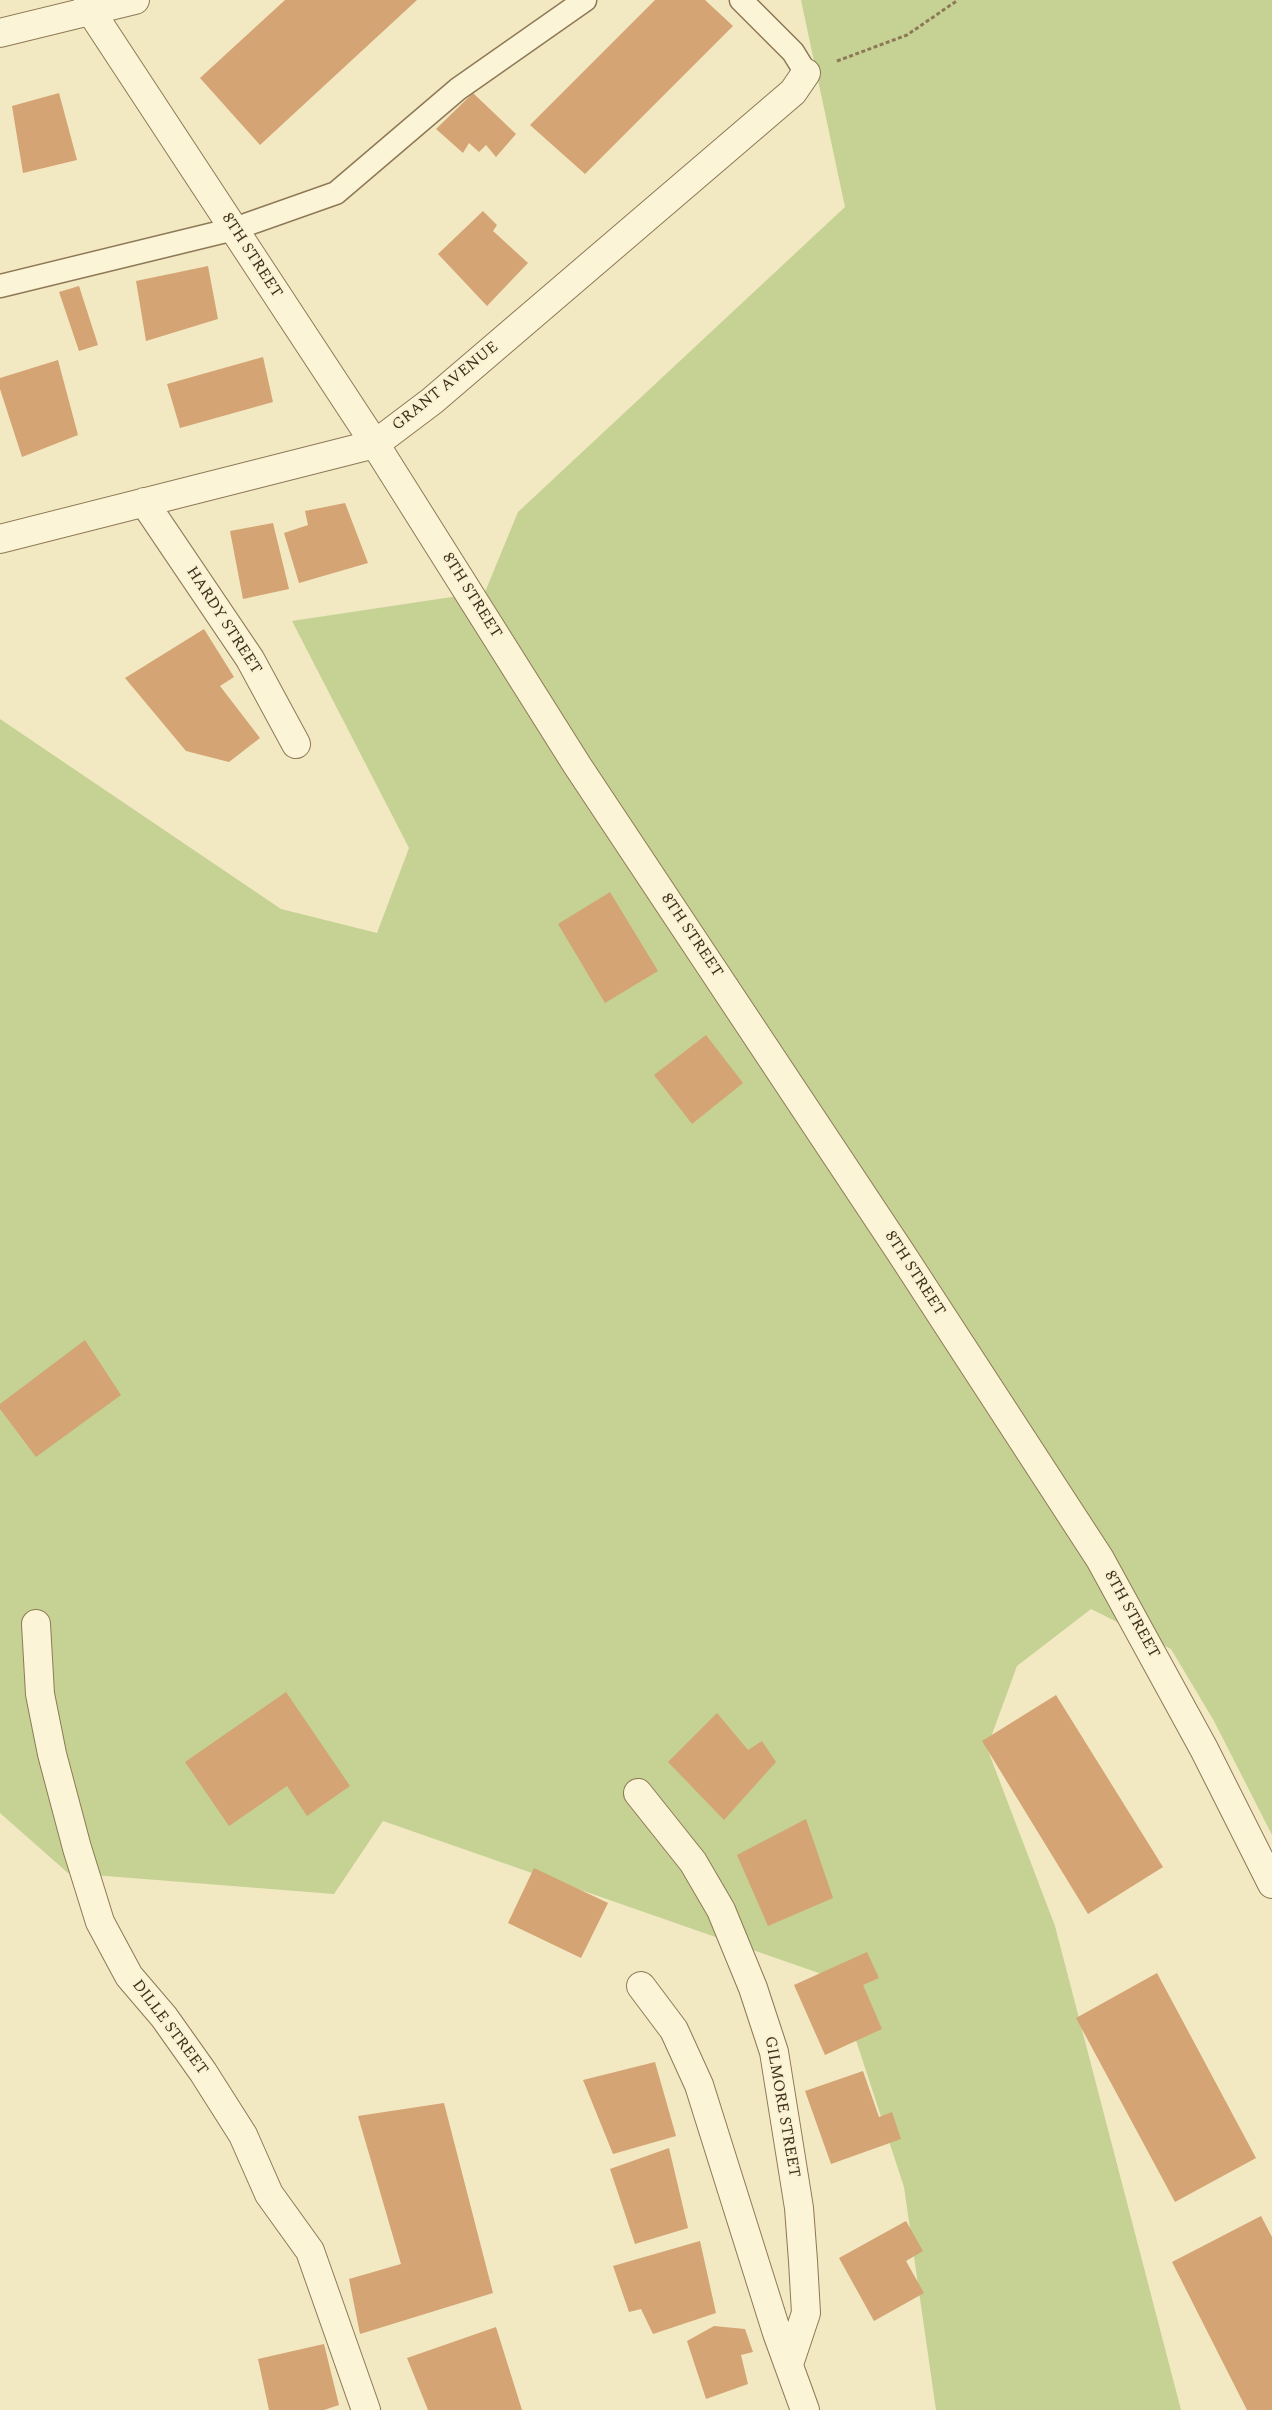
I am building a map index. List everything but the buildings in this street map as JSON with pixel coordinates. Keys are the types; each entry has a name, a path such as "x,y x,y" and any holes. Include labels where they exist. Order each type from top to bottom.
{"street":[{"path":"0,33 89,5 134,0"},
{"name":"8TH STREET","path":"89,5 375,444 577,765 896,1245 1100,1559 1204,1748 1272,1884"},
{"name":"GRANT AVENUE","path":"0,539 375,444 432,401 778,105 793,92 806,72"},
{"name":"HARDY STREET","path":"144,502 250,659 296,744"},
{"name":"DILLE STREET","path":"36,1624 40,1694 52,1754 77,1848 100,1922 129,1976 164,2017 203,2072 243,2135 269,2194 310,2251 366,2410"},
{"name":"GILMORE STREET","path":"638,1793 692,1862 721,1910 753,1988 774,2052 799,2208 806,2313 789,2364"},
{"path":"642,1986 674,2030 699,2084 777,2333 805,2410"}],"lane":[{"path":"0,286 234,229 336,193 458,89 585,0"},
{"path":"741,0 793,52 806,72"}],"path":[{"path":"806,72 907,35 958,0"}],"green space":[{"path":"801,0 1272,0 1272,1835 1214,1721 1171,1649 1091,1609 1017,1666 987,1748 1055,1926 1181,2410 936,2410 904,2187 836,1979 383,1821 334,1894 68,1873 0,1813 0,719 281,909 377,933 409,848 292,621 485,592 518,512 845,207"}]}
